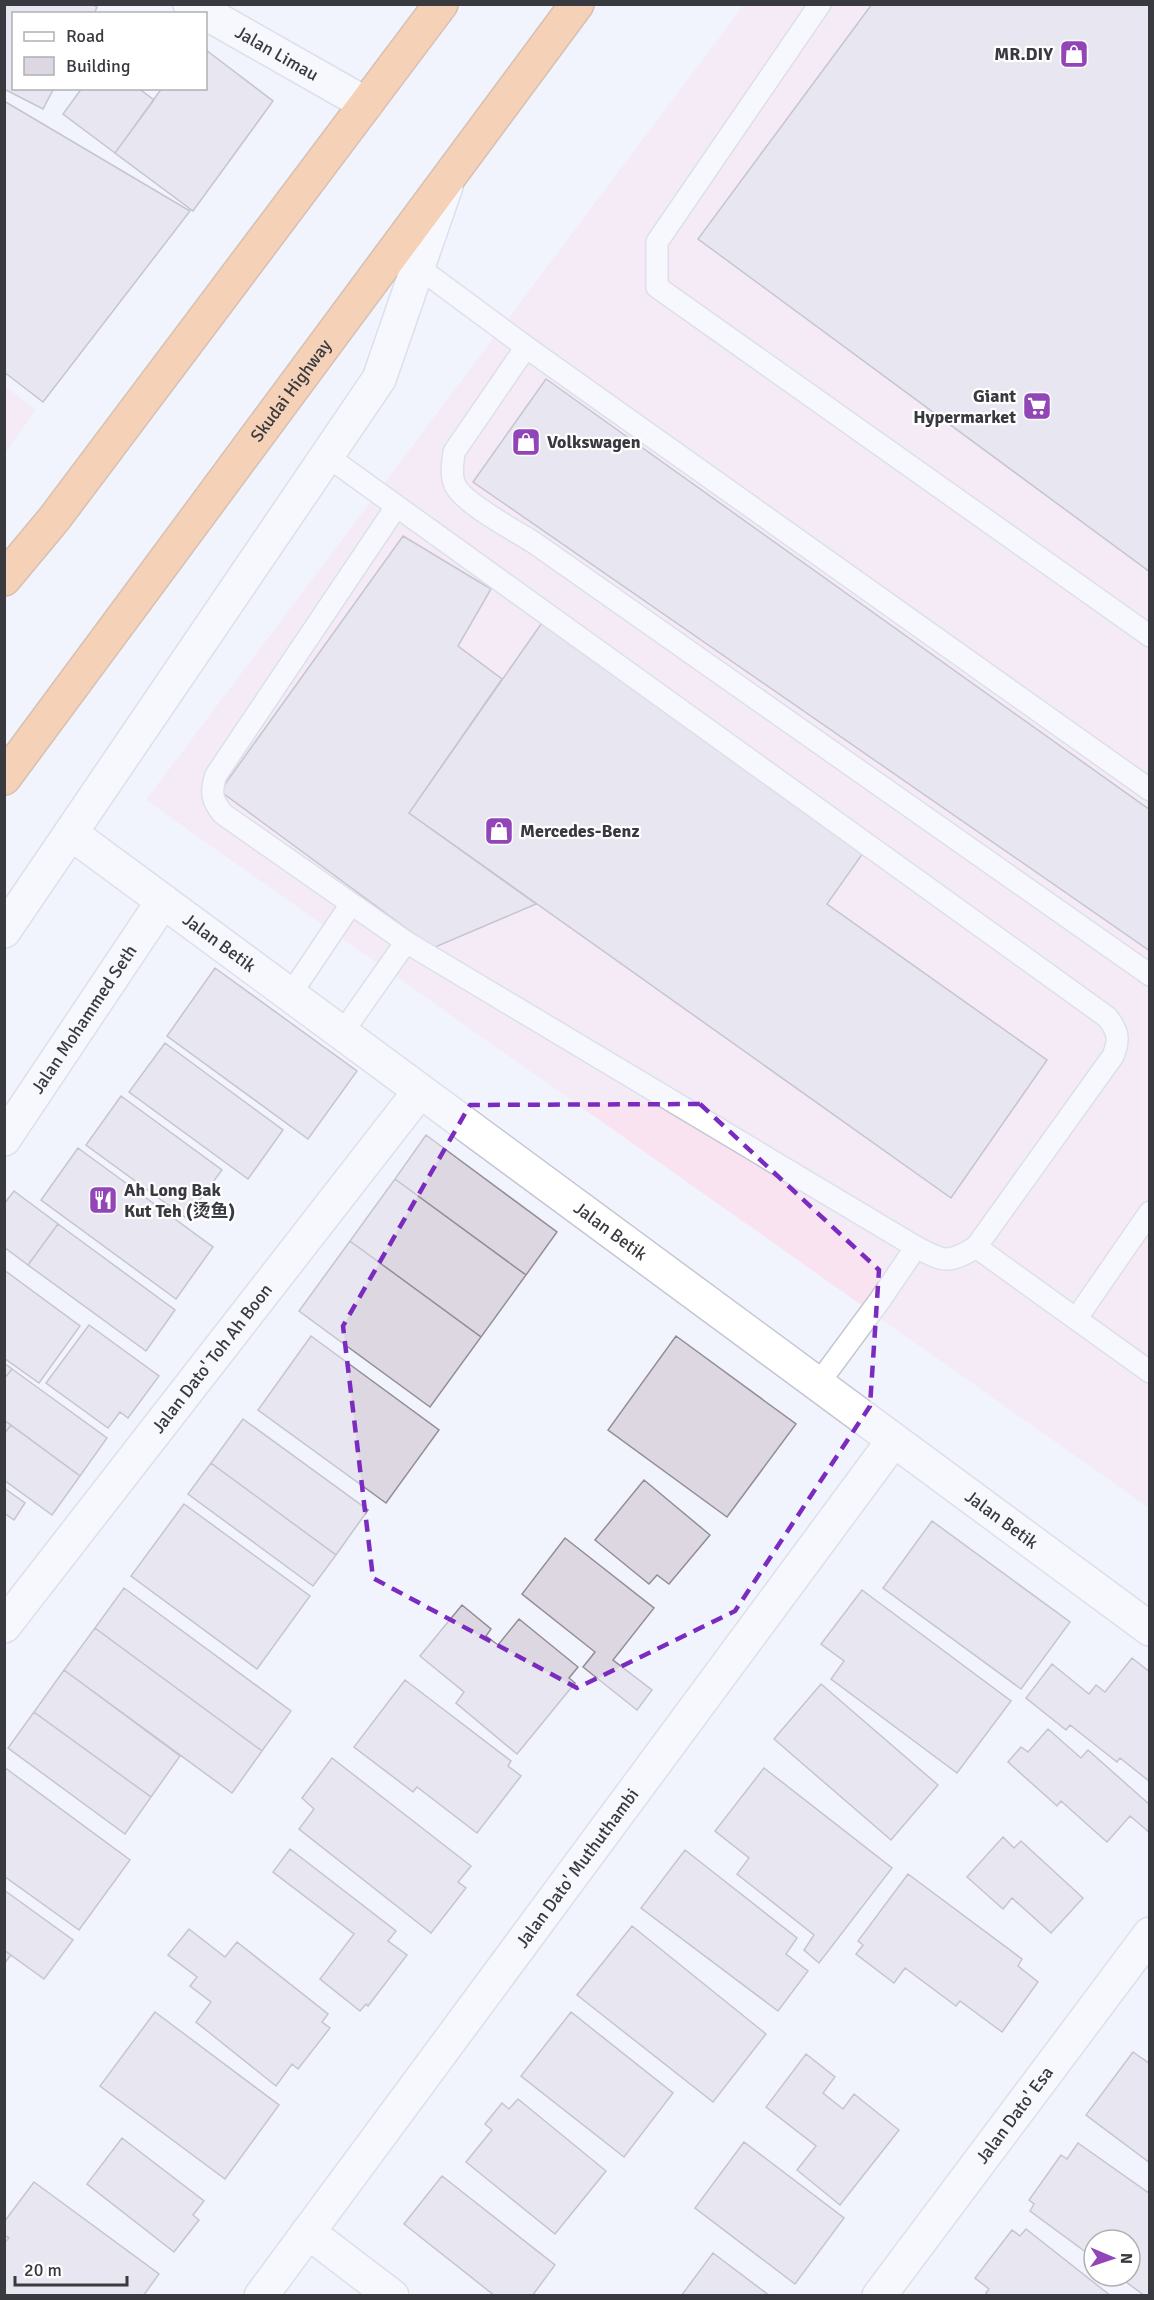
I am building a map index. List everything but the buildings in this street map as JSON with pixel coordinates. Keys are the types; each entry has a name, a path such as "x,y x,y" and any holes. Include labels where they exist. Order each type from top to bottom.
{"highway":[{"path":"4,579 54,519 441,4"},
{"name":"Skudai Highway","path":"4,778 577,4"}],"street":[{"name":"Jalan Limau","path":"190,4 204,12"},
{"name":"Jalan Limau","path":"207,14 366,104"},
{"path":"4,931 379,380 448,180"},
{"name":"Jalan Betik","path":"72,834 1149,1629"},
{"name":"Jalan Mohammed Seth","path":"4,1139 163,901"},
{"name":"Jalan Dato' Toh Ah Boon","path":"4,1626 420,1091"},
{"name":"Jalan Dato' Muthuthambi","path":"261,2295 893,1440"},
{"name":"Jalan Dato' Esa","path":"879,2295 1149,1934"},
{"path":"308,2232 392,2295"}],"lane":[{"path":"820,4 657,243 657,286 1149,636"},
{"path":"418,267 526,347 1149,790"},
{"path":"526,347 454,452 452,467 454,485 465,498 532,542 1149,975"},
{"path":"327,456 1107,1017 1116,1028 1119,1042 1113,1056 976,1247 956,1260 936,1258 916,1247 406,942 223,814 214,803 211,788 216,775 396,507"},
{"path":"290,994 351,904"},
{"path":"342,1034 406,942"},
{"path":"1076,1319 1149,1212"},
{"path":"818,1384 916,1247"},
{"path":"976,1247 1149,1372"}],"highlighted area":[{"path":"700,1104 879,1270 870,1406 735,1611 577,1688 373,1578 343,1326 470,1105"}],"shaded area":[{"path":"744,5 1149,5 1149,1508 146,800"},
{"path":"5,386 36,410 5,453"}],"place":[{"name":"MR.DIY","path":"1074,54"},
{"name":"Giant Hypermarket","path":"1037,406"},
{"name":"Volkswagen","path":"526,442"},
{"name":"Mercedes-Benz","path":"499,831"},
{"name":"Ah Long Bak Kut Teh (烫鱼)","path":"103,1200"}]}
